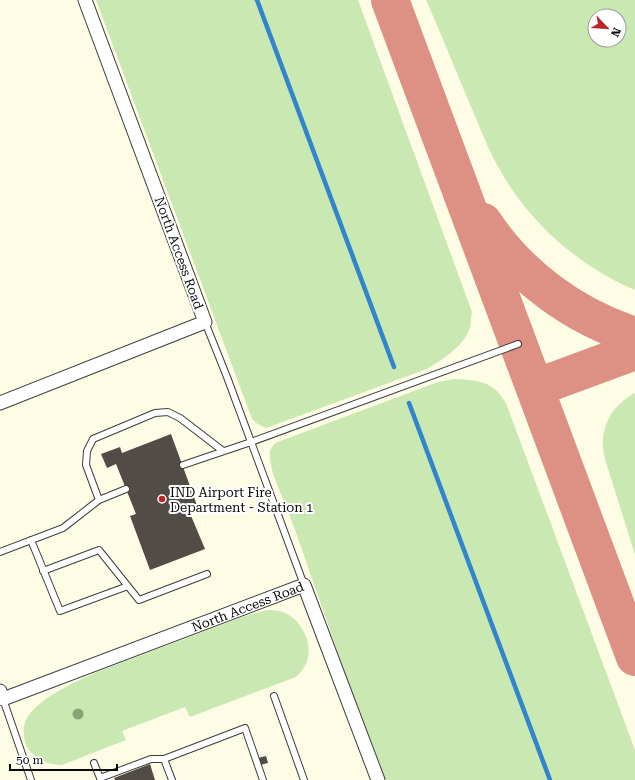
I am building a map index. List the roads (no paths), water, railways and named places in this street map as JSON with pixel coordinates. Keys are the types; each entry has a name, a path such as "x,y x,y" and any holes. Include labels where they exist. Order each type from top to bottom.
{"street":[{"name":"North Access Road","path":"0,403 205,322 85,0"},
{"name":"North Access Road","path":"2,695 304,585 378,780"}],"lane":[{"path":"205,322 227,377 304,585"},
{"path":"183,465 251,442 518,344"},
{"path":"99,500 86,465 87,451 93,439 155,414 168,412 180,418 223,451"},
{"path":"0,552 63,528 99,500 126,489"},
{"path":"30,540 60,611 128,586"},
{"path":"43,571 99,550 139,600 207,574"},
{"path":"2,695 31,780"},
{"path":"274,696 304,780"},
{"path":"94,763 100,779 151,759 164,759 245,728 263,780"},
{"path":"164,759 172,780"}],"waterway":[{"path":"257,0 394,367"},
{"path":"409,403 550,780"}],"place":[{"name":"IND Airport Fire Department - Station 1","path":"162,499"}]}
